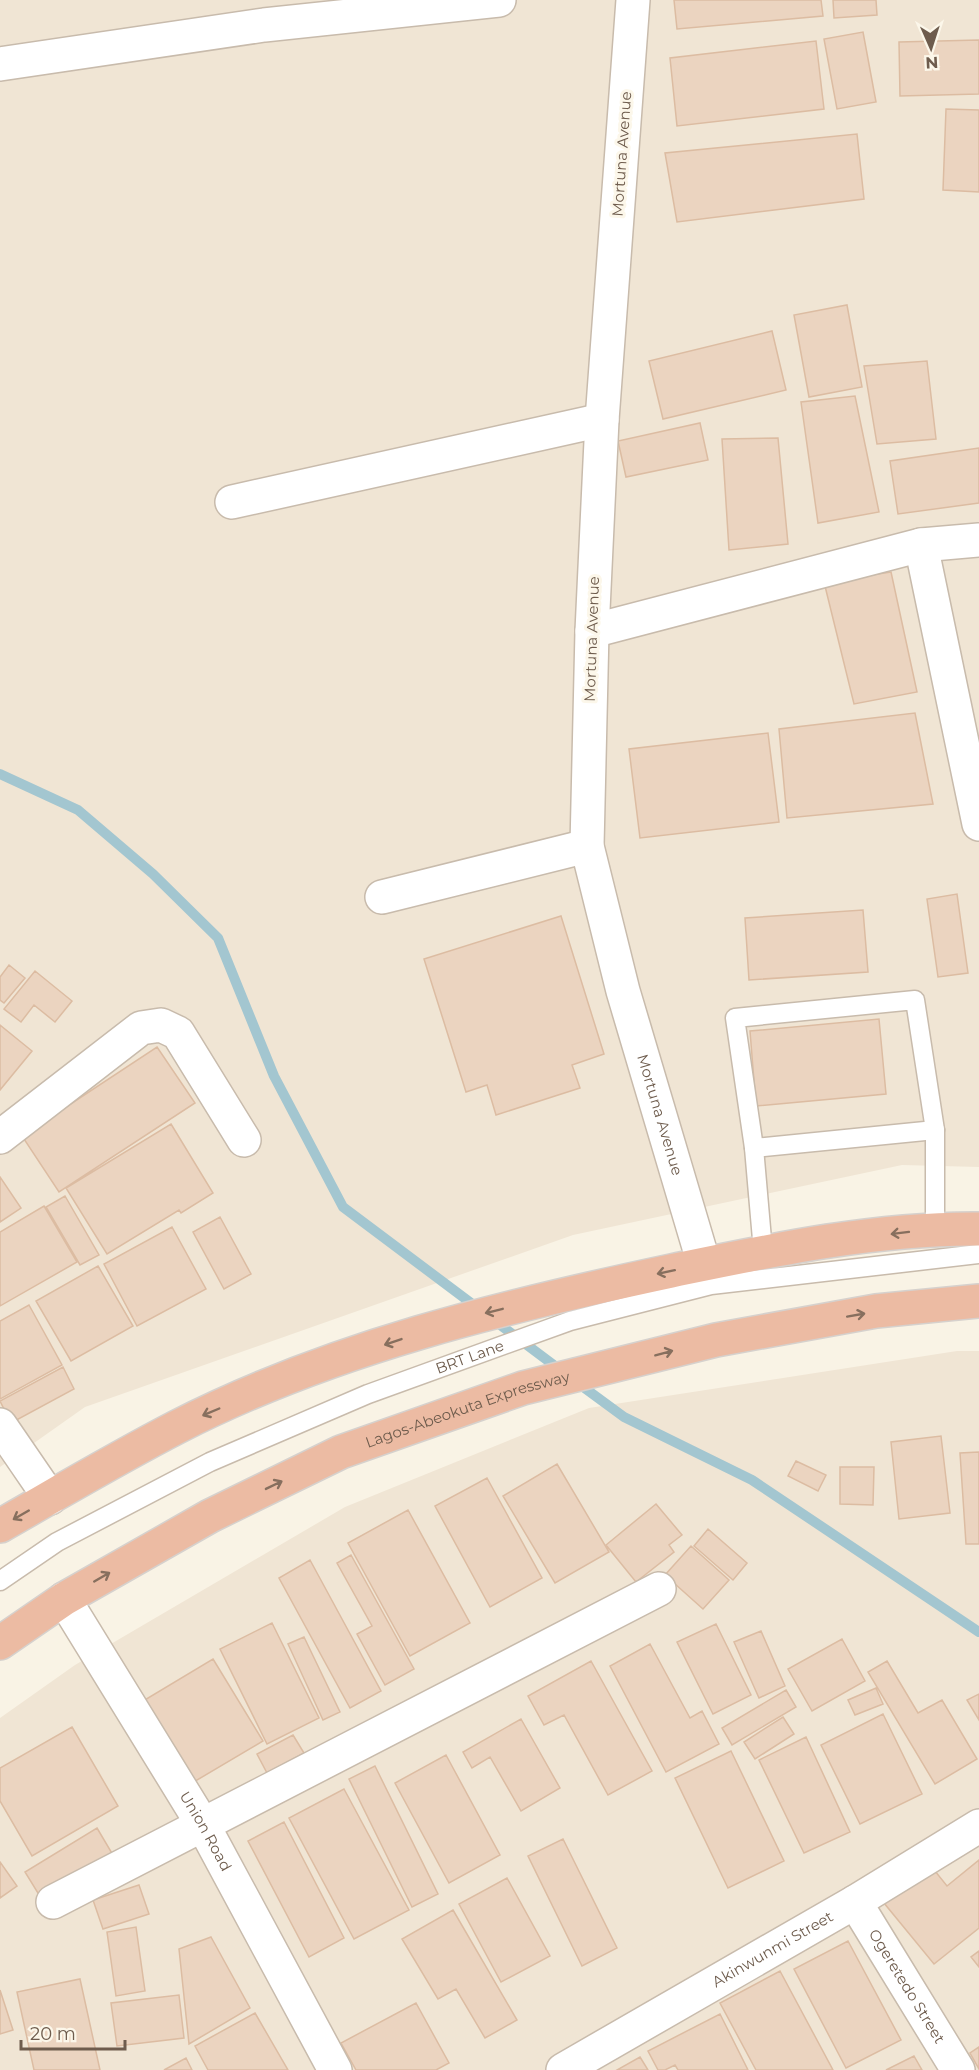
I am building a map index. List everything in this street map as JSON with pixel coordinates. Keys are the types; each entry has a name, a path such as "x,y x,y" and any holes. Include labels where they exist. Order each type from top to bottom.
{"highway":[{"path":"0,1526 178,1426 291,1377 448,1323 540,1299 797,1244 935,1229 979,1229"},
{"name":"Lagos-Abeokuta Expressway","path":"0,1643 64,1599 210,1516 341,1452 523,1388 716,1340 876,1311 979,1301"}],"street":[{"path":"0,64 262,13 499,0"},
{"name":"Mortuna Avenue","path":"633,0 602,420 592,631 587,846 623,991 704,1264"},
{"path":"232,502 602,420"},
{"path":"592,631 921,545 979,540"},
{"path":"921,545 979,824"},
{"path":"382,897 587,846"},
{"path":"0,1137 141,1028 161,1025 178,1033 244,1140"},
{"path":"0,1425 50,1498"},
{"path":"53,1902 659,1589"},
{"name":"Union Road","path":"64,1599 203,1825 335,2070"},
{"name":"Akinwunmi Street","path":"563,2070 855,1902 979,1826"},
{"name":"Ogeretedo Street","path":"855,1902 958,2070"}],"lane":[{"path":"763,1251 754,1148 735,1018 915,1000 935,1130 935,1229"},
{"path":"754,1148 935,1130"},
{"name":"BRT Lane","path":"0,1581 57,1542 210,1462 368,1394 570,1321 711,1285 979,1254"}],"shaded area":[{"path":"0,0 979,0 979,1167 902,1165 573,1235 85,1407 0,1467"},
{"path":"957,1351 979,1351 979,2070 0,2070 0,1718 75,1665 345,1507 589,1408"}],"building":[{"path":"674,0 821,0 823,16 677,29"},
{"path":"833,0 876,0 877,15 834,18"},
{"path":"863,32 876,102 837,109 824,39"},
{"path":"979,40 979,94 900,96 899,42"},
{"path":"816,41 824,109 677,126 670,58"},
{"path":"946,109 979,110 979,192 943,190"},
{"path":"857,134 864,199 677,222 665,153"},
{"path":"847,305 862,387 809,397 794,315"},
{"path":"772,331 786,390 663,419 649,361"},
{"path":"927,361 936,439 877,444 864,366"},
{"path":"855,396 879,512 818,523 801,402"},
{"path":"700,423 708,460 626,477 618,441"},
{"path":"778,438 788,544 729,550 722,439"},
{"path":"979,448 979,503 898,514 890,461"},
{"path":"891,572 917,692 854,704 824,582"},
{"path":"915,713 933,804 787,818 779,729"},
{"path":"768,733 779,822 640,838 629,749"},
{"path":"957,894 968,973 938,977 927,899"},
{"path":"863,910 868,972 749,980 745,918"},
{"path":"561,916 604,1054 572,1065 580,1088 496,1115 487,1085 466,1092 424,959"},
{"path":"9,965 25,978 4,1003 0,1000 0,977"},
{"path":"35,971 72,1001 55,1022 34,1005 21,1022 4,1009"},
{"path":"879,1019 886,1094 756,1106 750,1031"},
{"path":"0,1025 32,1051 0,1090"},
{"path":"157,1047 195,1103 59,1192 22,1136"},
{"path":"171,1124 213,1193 181,1213 179,1210 107,1254 66,1188"},
{"path":"0,1177 21,1208 0,1222"},
{"path":"65,1196 99,1255 80,1265 46,1207"},
{"path":"44,1206 77,1262 0,1306 0,1232"},
{"path":"220,1217 251,1274 224,1289 193,1232"},
{"path":"172,1227 206,1289 137,1326 104,1264"},
{"path":"98,1266 133,1326 71,1361 36,1301"},
{"path":"29,1305 62,1365 0,1399 0,1321"},
{"path":"63,1367 74,1389 11,1423 0,1401"},
{"path":"941,1436 950,1513 899,1519 891,1442"},
{"path":"979,1452 979,1544 966,1544 960,1453"},
{"path":"796,1461 826,1475 818,1491 788,1476"},
{"path":"557,1464 609,1552 555,1583 503,1496"},
{"path":"840,1467 874,1467 873,1505 840,1504"},
{"path":"487,1478 542,1578 490,1607 435,1506"},
{"path":"656,1504 682,1535 669,1545 674,1552 636,1582 606,1545"},
{"path":"408,1510 470,1623 410,1656 348,1543"},
{"path":"708,1529 747,1563 733,1580 694,1546"},
{"path":"691,1546 729,1580 703,1609 665,1575"},
{"path":"351,1555 414,1669 385,1685 357,1634 372,1626 337,1563"},
{"path":"310,1560 381,1691 350,1708 279,1578"},
{"path":"272,1623 319,1718 267,1744 220,1649"},
{"path":"716,1624 751,1695 713,1714 677,1642"},
{"path":"761,1631 785,1686 759,1698 734,1642"},
{"path":"304,1637 340,1712 323,1720 288,1644"},
{"path":"842,1639 865,1681 812,1711 788,1669"},
{"path":"650,1644 690,1718 702,1711 719,1744 666,1772 610,1666"},
{"path":"213,1659 263,1741 192,1783 143,1701"},
{"path":"591,1661 652,1771 608,1795 564,1715 544,1725 528,1696"},
{"path":"887,1661 918,1713 942,1700 977,1759 935,1784 868,1672"},
{"path":"876,1688 883,1704 855,1715 848,1700"},
{"path":"786,1690 796,1707 732,1745 722,1728"},
{"path":"979,1694 979,1720 967,1700"},
{"path":"883,1714 922,1794 860,1824 821,1745"},
{"path":"783,1717 794,1734 755,1759 744,1742"},
{"path":"521,1719 560,1788 521,1811 490,1757 472,1768 463,1752"},
{"path":"72,1727 118,1806 32,1856 0,1801 0,1768"},
{"path":"293,1735 304,1753 267,1773 257,1754"},
{"path":"806,1737 850,1832 804,1853 759,1760"},
{"path":"731,1751 784,1861 728,1888 675,1778"},
{"path":"446,1755 500,1855 449,1883 395,1783"},
{"path":"375,1766 438,1894 412,1907 349,1779"},
{"path":"344,1789 409,1910 354,1939 289,1818"},
{"path":"284,1822 344,1938 309,1957 248,1841"},
{"path":"97,1828 113,1855 41,1898 25,1872"},
{"path":"563,1839 617,1948 582,1966 528,1856"},
{"path":"979,1860 979,1928 934,1964 884,1903 931,1866 947,1886"},
{"path":"0,1862 17,1886 0,1898"},
{"path":"507,1878 550,1956 501,1982 459,1904"},
{"path":"139,1885 149,1914 103,1929 93,1900"},
{"path":"453,1910 517,2020 485,2038 456,1989 438,1999 402,1939"},
{"path":"136,1927 145,1991 116,1996 107,1932"},
{"path":"211,1937 250,2008 189,2044 179,1949"},
{"path":"848,1941 901,2040 846,2068 794,1969"},
{"path":"979,1951 979,1967 971,1957"},
{"path":"780,1971 833,2070 756,2070 720,2003"},
{"path":"80,1979 100,2070 34,2070 17,1992"},
{"path":"0,1990 13,2030 0,2034"},
{"path":"179,1995 184,2038 117,2046 111,2003"},
{"path":"416,2003 449,2063 436,2070 356,2070 341,2043"},
{"path":"255,2013 288,2070 208,2070 195,2046"},
{"path":"720,2014 748,2070 678,2070 675,2065 665,2070 658,2070 648,2051"},
{"path":"979,2047 979,2069 970,2053"},
{"path":"914,2056 922,2070 886,2070"},
{"path":"640,2057 648,2070 617,2070"},
{"path":"186,2058 192,2070 164,2070"}],"waterway":[{"path":"0,774 78,810 153,874 218,938 274,1076 343,1207 479,1309"},
{"path":"491,1318 563,1372"},
{"path":"575,1381 624,1417 752,1480 979,1632"}]}
